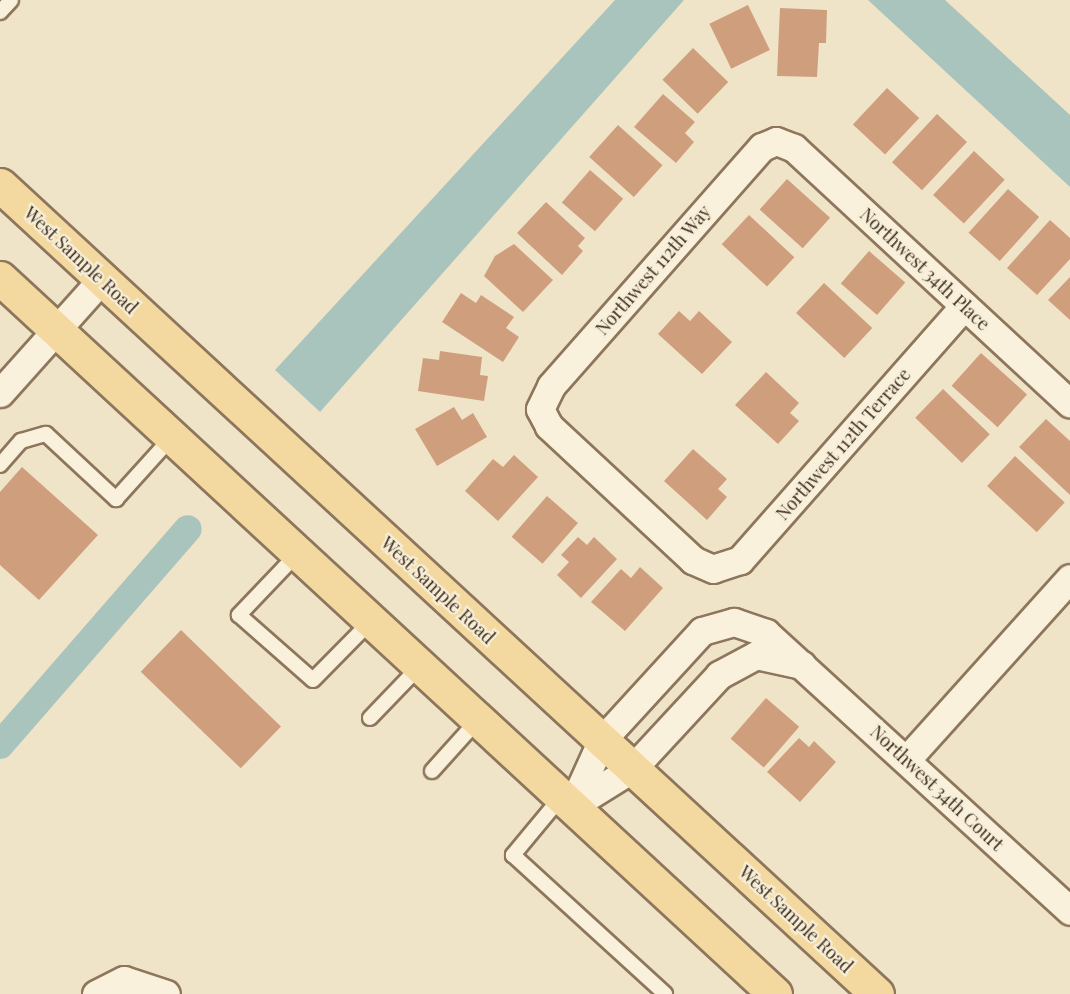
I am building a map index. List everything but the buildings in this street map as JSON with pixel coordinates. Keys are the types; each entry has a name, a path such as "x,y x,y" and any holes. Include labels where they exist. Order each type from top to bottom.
{"main road":[{"name":"West Sample Road","path":"0,185 877,994"},
{"path":"0,278 775,994"}],"street":[{"name":"Northwest 34th Place","path":"776,141 794,148 1070,404"},
{"name":"Northwest 112th Way","path":"713,569 684,552 549,426 540,409 551,386 762,147 776,141"},
{"path":"0,393 101,280"},
{"name":"Northwest 112th Terrace","path":"713,569 740,560 964,306"},
{"path":"908,758 1070,578"},
{"name":"Northwest 34th Court","path":"567,801 602,740 702,631 734,622 766,633 908,758 1070,911"},
{"name":"Northwest 34th Court","path":"567,801 633,768 719,675 756,656 803,666"},
{"path":"96,994 124,980 166,994"}],"lane":[{"path":"0,12 11,0"},
{"path":"0,465 21,441 46,434 116,499 172,438"},
{"path":"298,553 239,615 313,680 371,621"},
{"path":"370,718 420,666"},
{"path":"432,771 478,720"},
{"path":"567,801 513,855 665,994"}],"water":[{"path":"615,0 684,0 320,412 275,370"},
{"path":"868,0 945,0 1070,115 1070,187"}],"waterway":[{"path":"0,745 188,529"}]}
